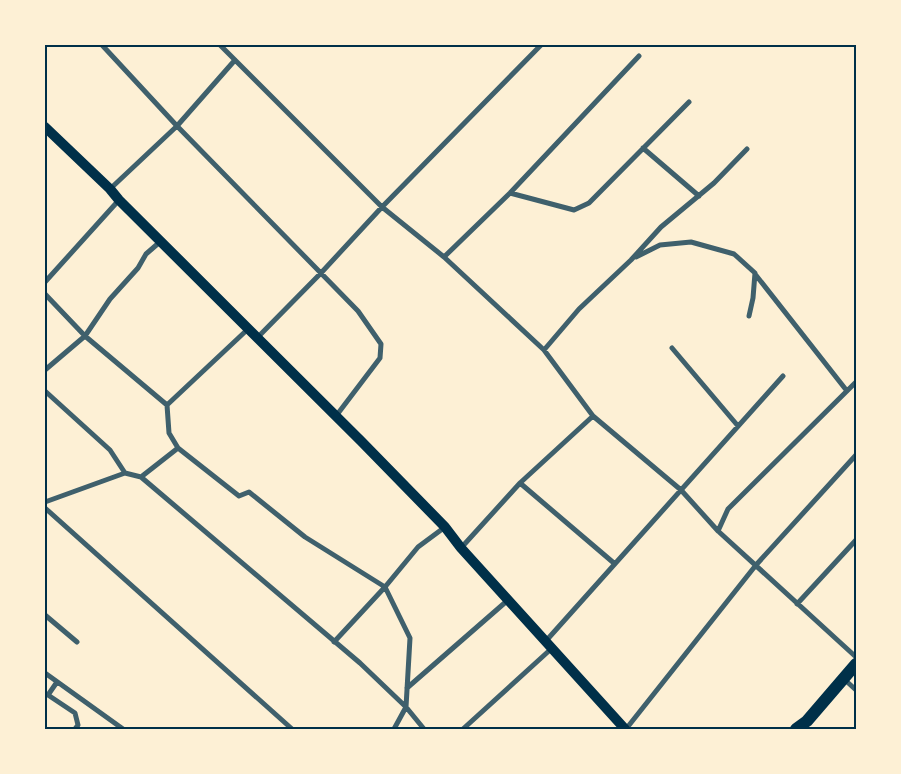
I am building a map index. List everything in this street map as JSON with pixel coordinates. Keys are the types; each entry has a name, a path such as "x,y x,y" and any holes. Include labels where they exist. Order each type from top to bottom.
{"main road":[{"path":"45,127 110,189 445,527 461,548 625,729"},
{"path":"796,729 807,720 856,664"}],"street":[{"path":"102,45 177,126 358,311 381,344 380,358 336,416"},
{"path":"220,45 382,206 444,257 544,350 593,416 681,490 718,531 856,657"},
{"path":"257,338 321,273 382,206 541,45"},
{"path":"444,257 510,194 639,56"},
{"path":"110,189 177,126 236,60"},
{"path":"510,194 574,210 589,204 689,102"},
{"path":"643,148 699,196"},
{"path":"544,350 579,309 631,260 661,228 714,183 747,148"},
{"path":"45,282 119,200"},
{"path":"45,370 85,336 110,299 138,268 146,254 161,241"},
{"path":"631,260 660,244 692,242 734,254 755,273 847,391"},
{"path":"749,316 755,273"},
{"path":"45,294 85,336 167,405 169,433 178,448 239,496 249,492 305,537 385,587 410,638 406,707 394,729"},
{"path":"167,405 248,329"},
{"path":"672,348 738,426"},
{"path":"463,729 548,645 614,564 784,376"},
{"path":"718,531 728,509 856,382"},
{"path":"45,391 110,450 125,473"},
{"path":"461,548 520,483 593,416"},
{"path":"140,477 178,448"},
{"path":"625,729 756,566 856,455"},
{"path":"45,502 125,473 140,477 334,642 406,707 424,729"},
{"path":"520,483 614,564"},
{"path":"45,508 292,729"},
{"path":"334,642 385,587 418,547 445,527"},
{"path":"797,604 856,540"},
{"path":"407,688 508,600"},
{"path":"45,615 77,642"},
{"path":"45,673 123,729"},
{"path":"843,679 856,690"},
{"path":"58,682 48,695 75,713 78,725 75,729"}]}
